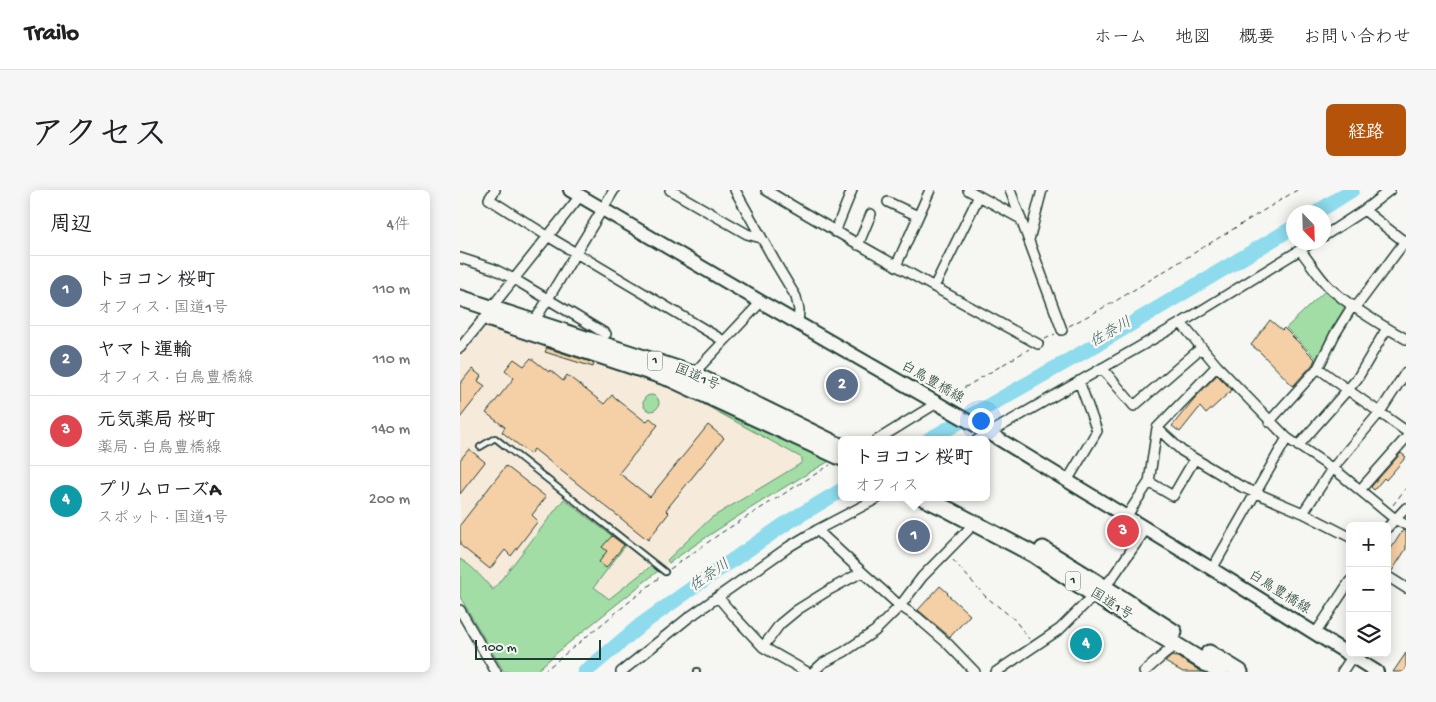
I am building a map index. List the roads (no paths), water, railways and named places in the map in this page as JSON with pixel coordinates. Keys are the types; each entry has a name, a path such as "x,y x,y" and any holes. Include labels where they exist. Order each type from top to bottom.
{"highway":[{"name":"国道1号","path":"460,298 488,312 671,380 838,457"},
{"name":"国道1号","path":"460,309 488,312 534,322 693,374 838,444"},
{"name":"国道1号","path":"930,501 1033,554 1180,636 1240,672"},
{"name":"国道1号","path":"953,501 1027,539 1175,645 1220,672"}],"main road":[{"name":"白鳥豊橋線","path":"575,193 989,433 1346,653"},
{"name":"白鳥豊橋線","path":"1352,657 1377,672"}],"street":[{"path":"495,190 489,199 724,341"},
{"path":"534,322 614,190"},
{"path":"670,190 747,234 761,238"},
{"path":"735,190 796,297 799,310 798,324"},
{"path":"766,190 835,232 1038,344"},
{"path":"835,232 852,190"},
{"path":"896,266 930,190"},
{"path":"968,190 1021,219"},
{"path":"1010,190 1062,330"},
{"path":"1029,240 1042,190"},
{"path":"1331,231 1390,190"},
{"path":"460,348 549,237 575,193"},
{"path":"934,287 979,196"},
{"path":"888,202 918,216"},
{"path":"1269,422 1318,368 1335,334 1405,242 1364,210"},
{"path":"858,245 871,214"},
{"path":"984,436 1181,323 1300,250 1329,286 1406,340"},
{"path":"460,258 494,269 514,279 606,334"},
{"path":"693,374 761,302"},
{"path":"1181,323 1217,366 1269,422 1287,438 1339,473 1395,519 1406,525"},
{"path":"1298,446 1357,379 1387,328"},
{"path":"1102,368 1134,406 1202,348"},
{"path":"1126,517 1149,482 1158,428 1217,366"},
{"path":"1318,368 1406,432"},
{"path":"1303,514 1332,469 1380,412 1406,372"},
{"path":"1067,481 1097,431 1079,381"},
{"path":"884,436 937,404"},
{"path":"1158,428 1194,460 1242,487 1346,535"},
{"path":"1212,569 1287,438"},
{"path":"1360,490 1406,438"},
{"path":"1149,482 1174,496 1194,460"},
{"path":"621,672 688,618 790,546 872,501"},
{"path":"1391,524 1406,508"},
{"path":"996,672 1060,629 1100,592 1146,529"},
{"path":"817,530 900,606 917,617 947,643 975,672"},
{"path":"813,672 823,663 844,652 875,631 900,606 922,577 968,530"},
{"path":"763,647 780,624 797,610 862,572"},
{"path":"1391,579 1406,588"},
{"path":"1315,634 1346,587"},
{"path":"718,597 763,647 807,672"},
{"path":"461,616 496,672"},
{"path":"1144,672 1175,645"},
{"path":"1342,672 1352,657"}],"lane":[{"path":"480,447 495,438 665,572"}],"waterway":[{"name":"佐奈川","path":"1328,205 1352,190"},
{"name":"佐奈川","path":"935,436 1101,342 1286,232"},
{"name":"佐奈川","path":"585,672 642,624 705,579 788,522 838,492"}],"place":[{"name":"ヤマト運輸","path":"842,385"},
{"name":"元気薬局 桜町","path":"1123,531"},
{"name":"トヨコン 桜町","path":"914,536"},
{"name":"プリムローズA","path":"1086,644"}]}
